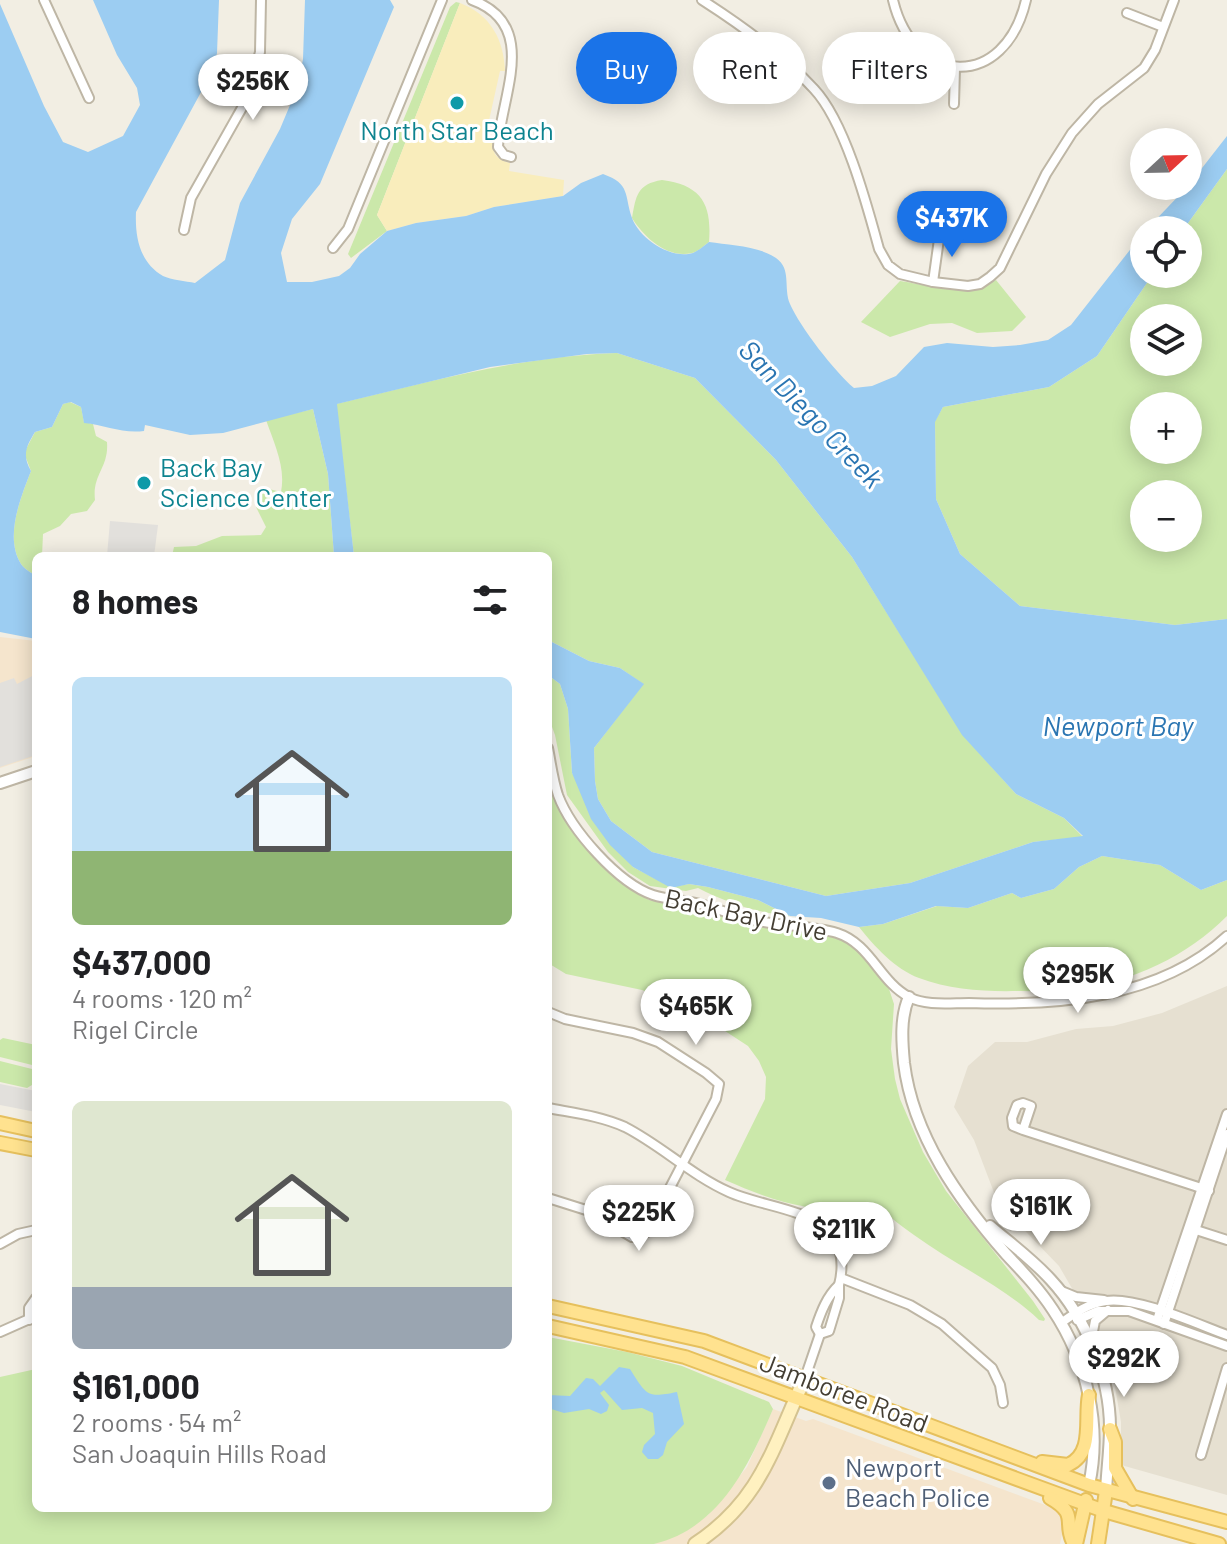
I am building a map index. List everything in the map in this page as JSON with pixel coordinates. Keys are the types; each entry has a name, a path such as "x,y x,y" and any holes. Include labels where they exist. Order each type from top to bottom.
{"main road":[{"path":"0,1123 32,1130"},
{"path":"0,1143 32,1149"},
{"name":"Jamboree Road","path":"552,1307 704,1341 1106,1491 1227,1522"},
{"name":"Jamboree Road","path":"552,1327 685,1357 1085,1505 1219,1544"},
{"path":"695,1544 737,1510 757,1484 805,1378"},
{"path":"1014,1458 1063,1465 1075,1462 1086,1441 1089,1395"},
{"path":"1110,1429 1115,1442 1115,1468 1133,1499"},
{"path":"1075,1544 1089,1485"},
{"path":"1043,1489 1068,1513 1070,1536 1075,1544"},
{"path":"1098,1544 1106,1491"}],"street":[{"path":"44,0 89,98"},
{"path":"184,230 191,198 247,99 260,52 261,0"},
{"path":"333,248 348,229 442,0"},
{"path":"472,0 496,15 511,42 513,63 498,147 500,152 511,157"},
{"path":"702,0 771,50 815,89 841,135 879,249 888,265 900,274 968,286 980,284 1000,268 1046,174 1072,133 1098,104 1144,68 1155,50 1174,0"},
{"path":"893,0 898,20 906,32"},
{"path":"956,68 989,61 1005,46 1018,26 1026,0"},
{"path":"1127,13 1163,27"},
{"path":"933,282 940,232"},
{"name":"Back Bay Drive","path":"552,768 564,808 603,859 623,878 652,895 695,903 754,921 841,935 866,951 893,984 909,997"},
{"path":"0,783 32,772"},
{"path":"1089,1485 1094,1427 1089,1395 1061,1323 974,1212 934,1154 909,1090 903,1039 904,1008 909,997 935,1003 1002,1005 1098,996 1176,971 1227,936"},
{"path":"552,1014 658,1042 719,1084 683,1165 652,1225 641,1237 632,1237 575,1205 552,1199"},
{"path":"552,1109 623,1126 732,1194 816,1222 834,1237 842,1267 839,1298 816,1327 820,1334 805,1378"},
{"path":"1205,1190 1227,1114"},
{"path":"1023,1130 1205,1190"},
{"path":"1162,1318 1227,1134"},
{"path":"974,1212 1059,1289 1077,1316 1091,1346 1108,1403 1110,1429 1106,1491"},
{"path":"1192,1228 1227,1240"},
{"path":"0,1244 18,1234 32,1231"},
{"path":"840,1282 910,1305 942,1324 992,1368 1000,1385 1003,1403"},
{"path":"1059,1289 1106,1305"},
{"path":"1061,1323 1106,1305 1127,1301 1227,1346"},
{"path":"1091,1346 1093,1325 1106,1305"},
{"path":"820,1334 829,1331 829,1311"},
{"path":"0,1332 32,1318"},
{"path":"1162,1318 1227,1335"},
{"path":"1201,1455 1227,1368"}],"shaded area":[{"path":"110,521 158,525 155,552 107,552"},
{"path":"0,637 32,641 32,757 0,768"},
{"path":"32,676 32,756 0,767 0,683 14,678 17,684"},
{"path":"1227,986 1227,1495 1121,1465 1121,1422 1109,1352 1059,1266 998,1203 974,1140 954,1107 968,1066 995,1042 1027,1042 1076,1029 1113,1026 1162,1013"},
{"path":"0,1084 32,1090 32,1111 0,1105"},
{"path":"773,1409 806,1421 813,1419 1048,1506 1057,1511 1064,1524 1060,1544 654,1544 682,1532 708,1515 747,1467"}],"green space":[{"path":"456,2 460,3 377,215 387,231 351,258 348,254 450,7"},
{"path":"1227,169 1227,619 1175,625 1020,606 960,554 936,499 935,421 943,407 1049,387 1097,356 1130,308 1130,376 1202,376 1202,304 1133,304 1143,288 1202,288 1202,216 1193,216"},
{"path":"662,180 687,187 702,199 706,207 709,242 694,252 683,254 665,250 650,239 632,218 639,192 647,185"},
{"path":"996,280 1026,317 1012,331 977,333 952,323 930,324 890,337 861,322 900,281 959,288"},
{"path":"617,353 695,378 776,460 852,557 963,735 1016,794 1064,818 1083,837 1033,842 910,883 826,896 652,852 611,821 598,799 594,748 643,684 620,668 589,661 552,642 552,552 354,552 336,404 510,365"},
{"path":"70,402 81,407 84,422 93,424 96,436 107,442 106,458 96,484 95,500 87,511 71,514 60,526 43,534 42,552 32,552 32,573 21,564 14,542 16,517 31,471 24,453 35,432 52,427 63,404"},
{"path":"313,409 328,474 334,552 173,552 174,547 196,546 222,536 261,535 266,527 256,507 256,496 269,489 281,492 282,483 278,455 266,420"},
{"path":"552,678 560,684 568,709 572,773 633,867 671,887 689,884 708,887 758,900 790,916 743,906 698,888 686,891 650,886 628,872 608,852 567,795 552,727"},
{"path":"552,786 554,794 604,865 649,900 750,924 833,936 857,947 889,989 894,1004 891,1049 895,1079 900,1099 923,1152 946,1191 1033,1301 1044,1321 914,1235 892,1219 881,1206 849,1243 836,1223 823,1213 769,1198 725,1180 765,1099 766,1077 748,1046 699,1014 642,990 566,974 552,965"},
{"path":"1102,856 1160,865 1201,890 1227,880 1227,916 1195,943 1158,965 1117,981 1062,991 982,990 931,982 893,963 859,927 883,924 937,906 968,908 1012,893 1021,898 1054,889 1079,867"},
{"path":"0,1040 32,1044 32,1065 0,1057"},
{"path":"0,1061 32,1069 32,1085 27,1088 0,1082"},
{"path":"552,1338 682,1366 769,1402 773,1409 754,1451 729,1492 697,1524 677,1536 654,1544 0,1544 0,1377 32,1370 32,1512 552,1512"}],"sand":[{"name":"North Star Beach","path":"460,3 488,22 502,49 505,71 500,71 486,134 494,137 495,154 510,163 509,171 564,180 563,196 494,207 466,216 416,223 387,231 377,215"}],"water":[{"name":"Newport Bay","path":"93,0 219,0 217,53 213,70 136,212 140,248 149,263 163,276 195,283 225,260 240,203 280,129 298,86 303,59 305,0 390,0 394,7 320,184 292,219 281,253 287,282 312,282 339,276 387,231 416,223 466,216 494,207 563,196 581,183 603,174 622,186 636,226 657,246 684,254 693,253 709,242 753,248 781,262 786,273 788,298 795,314 819,349 854,388 872,386 896,376 924,347 947,343 993,347 1048,340 1071,325 1130,250 1130,288 1143,288 1097,356 1049,387 943,407 935,422 936,499 960,554 1020,606 1175,625 1227,619 1227,880 1201,890 1160,865 1102,856 1079,867 1054,889 1021,898 1012,893 968,908 936,906 883,924 859,927 821,918 790,916 758,900 708,887 689,884 671,888 633,867 610,845 591,819 572,773 568,709 560,684 552,678 552,642 589,661 620,668 644,684 594,748 595,781 598,799 611,821 652,852 826,896 910,883 1033,842 1083,836 1064,818 1016,794 962,735 852,557 776,460 695,378 617,353 490,367 337,404 354,552 334,552 328,474 313,409 223,433 190,435 145,425 144,431 136,432 84,423 81,407 71,402 63,404 52,427 35,432 27,447 26,456 31,471 14,530 16,553 21,564 32,573 32,638 0,632 0,4 63,142 88,152 123,136 140,105 137,88 117,55"},
{"path":"1227,136 1227,169 1193,216 1159,216 1175,200 1202,200 1202,168"},
{"path":"619,1367 630,1369 649,1393 677,1392 684,1424 667,1442 663,1455 658,1459 648,1459 642,1452 644,1445 655,1434 653,1413 642,1408 622,1410 604,1390 600,1393 609,1405 607,1411 601,1414 589,1409 564,1413 552,1409 552,1395 570,1396 586,1378 593,1379 600,1386"}],"place":[{"name":"North Star Beach","path":"457,103"},
{"name":"Back Bay Science Center","path":"144,483"},
{"name":"Newport Beach Police","path":"829,1483"}],"water label":[{"name":"San Diego Creek","path":"811,414"}]}
